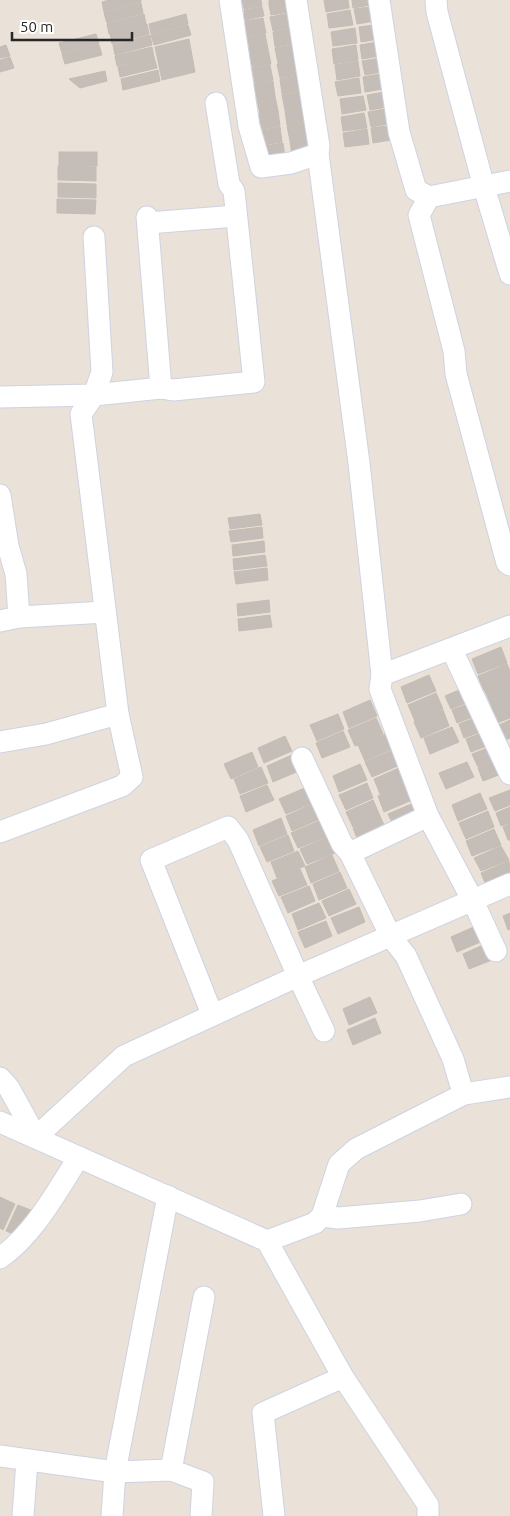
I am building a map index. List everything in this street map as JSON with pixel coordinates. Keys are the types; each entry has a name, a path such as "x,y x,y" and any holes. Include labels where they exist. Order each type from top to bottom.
{"street":[{"path":"230,0 249,126 261,167 291,163 318,154"},
{"path":"296,0 319,146 318,154 359,463 382,676 380,689 428,816 473,901 496,951"},
{"path":"379,0 399,132 416,190 429,197 484,187 510,180"},
{"path":"436,0 437,12 484,187 510,274"},
{"path":"0,397 94,395 161,388 173,390 254,382 234,191 229,184 216,103"},
{"path":"429,197 419,216 454,351 456,374 507,564 510,565"},
{"path":"161,388 147,220 236,216"},
{"path":"0,832 122,786 132,776 118,714 81,414 94,395 102,372 94,236"},
{"path":"0,495 8,546 16,574 10,619 105,612"},
{"path":"382,676 510,626"},
{"path":"452,650 509,766"},
{"path":"0,742 46,734 118,714"},
{"path":"302,758 342,844 350,853 391,936 406,956 453,1059 460,1083"},
{"path":"350,853 428,816"},
{"path":"212,1014 151,860 228,826 238,840 324,1030"},
{"path":"36,1138 124,1056 212,1014 510,884"},
{"path":"0,1078 9,1088 36,1138"},
{"path":"267,1241 316,1223 322,1216 339,1164 356,1149 464,1094 510,1086"},
{"path":"0,1122 267,1241 343,1377 428,1506 428,1516"},
{"path":"4,1249 33,1226 79,1157"},
{"path":"112,1516 115,1472 168,1196"},
{"path":"322,1216 338,1218 420,1211 461,1204"},
{"path":"171,1470 204,1297"},
{"path":"274,1516 263,1413 343,1377"},
{"path":"0,1456 115,1472 171,1470 203,1482 200,1516"},
{"path":"23,1516 28,1460"}],"building":[{"path":"109,0 141,0 141,2 104,12 102,2"},
{"path":"242,0 261,0 262,6 244,9"},
{"path":"269,0 287,0 287,1 269,5"},
{"path":"324,0 348,0 349,8 326,12"},
{"path":"352,0 376,0 377,4 353,8"},
{"path":"287,2 289,12 271,15 269,5"},
{"path":"141,3 143,13 107,23 104,13"},
{"path":"378,6 380,20 357,24 354,9"},
{"path":"262,7 264,16 245,20 244,10"},
{"path":"350,10 353,25 329,28 327,14"},
{"path":"289,13 291,28 273,31 270,17"},
{"path":"144,14 146,24 109,34 107,24"},
{"path":"186,14 188,24 151,34 149,24"},
{"path":"263,18 266,33 247,36 245,21"},
{"path":"147,24 149,34 112,44 110,34"},
{"path":"382,24 385,38 361,42 359,27"},
{"path":"188,25 191,35 154,45 151,35"},
{"path":"355,28 357,43 333,46 331,32"},
{"path":"291,29 293,44 275,47 273,32"},
{"path":"96,34 99,44 62,53 59,43"},
{"path":"265,34 268,49 250,52 247,37"},
{"path":"150,35 152,45 115,55 113,45"},
{"path":"189,39 195,72 162,80 155,47"},
{"path":"383,41 386,55 362,59 360,45"},
{"path":"6,45 10,56 0,58 0,47"},
{"path":"99,45 102,55 65,64 62,54"},
{"path":"294,45 296,60 278,63 275,48"},
{"path":"356,45 358,60 334,64 332,49"},
{"path":"152,47 154,57 117,66 115,56"},
{"path":"268,49 271,64 252,67 250,52"},
{"path":"10,57 14,68 0,72 0,60"},
{"path":"154,57 157,68 120,77 118,67"},
{"path":"386,57 388,71 365,75 362,61"},
{"path":"296,60 298,75 280,78 277,64"},
{"path":"358,61 360,76 337,80 335,65"},
{"path":"270,65 273,80 255,83 252,68"},
{"path":"158,70 160,81 123,90 121,79"},
{"path":"105,71 107,81 80,88 69,79"},
{"path":"387,73 389,88 365,92 363,77"},
{"path":"298,76 301,91 282,94 280,79"},
{"path":"359,78 361,93 338,96 335,82"},
{"path":"273,81 275,96 257,99 254,84"},
{"path":"391,91 393,106 370,110 367,95"},
{"path":"301,92 303,107 285,110 282,95"},
{"path":"275,96 278,111 260,114 257,99"},
{"path":"363,96 366,110 342,114 340,99"},
{"path":"303,107 306,122 287,125 285,110"},
{"path":"392,108 394,123 371,127 368,112"},
{"path":"278,111 280,126 262,129 259,115"},
{"path":"364,113 367,128 343,131 341,117"},
{"path":"305,123 308,137 290,141 287,126"},
{"path":"395,125 397,139 373,143 371,128"},
{"path":"280,127 282,142 264,145 262,130"},
{"path":"367,129 369,144 345,147 343,133"},
{"path":"308,138 311,153 292,156 290,141"},
{"path":"283,143 285,157 267,161 265,146"},
{"path":"59,152 97,152 97,166 59,166"},
{"path":"58,166 96,167 96,181 58,180"},
{"path":"58,183 96,184 96,198 58,197"},
{"path":"57,199 96,200 95,214 57,213"},
{"path":"260,514 262,525 230,529 228,518"},
{"path":"262,527 263,538 231,542 229,531"},
{"path":"264,541 265,552 233,556 232,545"},
{"path":"265,555 267,566 234,570 233,559"},
{"path":"267,568 268,580 236,584 234,572"},
{"path":"269,600 270,612 238,616 237,604"},
{"path":"270,615 272,627 239,631 238,619"},
{"path":"501,647 507,663 478,674 472,659"},
{"path":"507,664 510,671 510,681 484,691 478,676"},
{"path":"429,675 436,691 407,703 401,687"},
{"path":"510,682 510,700 492,707 485,691"},
{"path":"466,687 471,701 451,709 445,696"},
{"path":"436,693 443,709 415,721 408,705"},
{"path":"370,700 377,716 349,728 343,712"},
{"path":"510,700 510,718 497,723 491,708"},
{"path":"473,702 478,715 457,723 452,710"},
{"path":"443,710 449,726 421,738 414,722"},
{"path":"338,714 344,729 317,741 310,725"},
{"path":"480,716 485,730 464,738 459,724"},
{"path":"376,718 383,734 355,746 348,730"},
{"path":"510,720 510,738 505,740 499,725"},
{"path":"452,727 459,742 430,754 424,738"},
{"path":"343,731 350,747 322,758 316,743"},
{"path":"486,731 492,744 471,752 466,739"},
{"path":"386,734 392,749 365,761 358,745"},
{"path":"285,736 292,751 264,763 258,748"},
{"path":"493,746 498,759 478,767 472,754"},
{"path":"393,750 400,765 372,777 365,762"},
{"path":"252,752 258,767 231,779 224,764"},
{"path":"294,754 301,770 273,782 267,766"},
{"path":"498,760 504,773 483,781 478,768"},
{"path":"467,762 474,777 446,789 439,773"},
{"path":"360,764 367,780 339,792 333,776"},
{"path":"261,767 268,783 240,794 234,779"},
{"path":"401,767 408,783 380,794 374,779"},
{"path":"367,783 373,798 346,810 339,795"},
{"path":"405,784 412,800 384,812 378,796"},
{"path":"267,785 274,800 246,812 240,796"},
{"path":"307,787 313,803 286,814 279,799"},
{"path":"510,790 510,805 495,811 489,798"},
{"path":"480,793 487,809 458,821 452,805"},
{"path":"373,800 380,816 353,827 346,812"},
{"path":"416,802 422,818 395,829 388,814"},
{"path":"313,804 320,819 292,831 286,816"},
{"path":"510,807 510,823 501,826 496,813"},
{"path":"488,811 494,827 466,839 459,823"},
{"path":"380,816 387,832 359,843 353,828"},
{"path":"281,818 287,834 259,846 253,830"},
{"path":"319,821 326,837 298,848 291,833"},
{"path":"510,824 510,840 508,840 503,827"},
{"path":"494,829 501,845 472,856 466,841"},
{"path":"288,835 294,851 267,862 260,847"},
{"path":"328,837 335,853 307,864 300,849"},
{"path":"501,846 509,860 481,871 474,858"},
{"path":"298,851 305,866 277,878 271,862"},
{"path":"332,855 339,871 311,883 305,867"},
{"path":"509,861 510,879 487,888 481,873"},
{"path":"300,869 307,885 279,896 272,881"},
{"path":"340,872 347,888 319,900 313,884"},
{"path":"309,886 315,901 288,913 281,897"},
{"path":"349,889 356,904 329,916 322,901"},
{"path":"319,903 326,918 298,930 292,914"},
{"path":"359,907 365,922 338,934 331,918"},
{"path":"510,913 510,929 508,930 503,916"},
{"path":"326,921 332,936 305,948 298,932"},
{"path":"478,925 485,940 457,952 451,937"},
{"path":"490,942 497,958 469,969 463,954"},
{"path":"370,997 377,1013 349,1025 343,1009"},
{"path":"375,1018 381,1033 353,1045 347,1030"},
{"path":"0,1197 15,1204 3,1230 0,1228"},
{"path":"18,1205 33,1211 21,1237 6,1231"}]}
